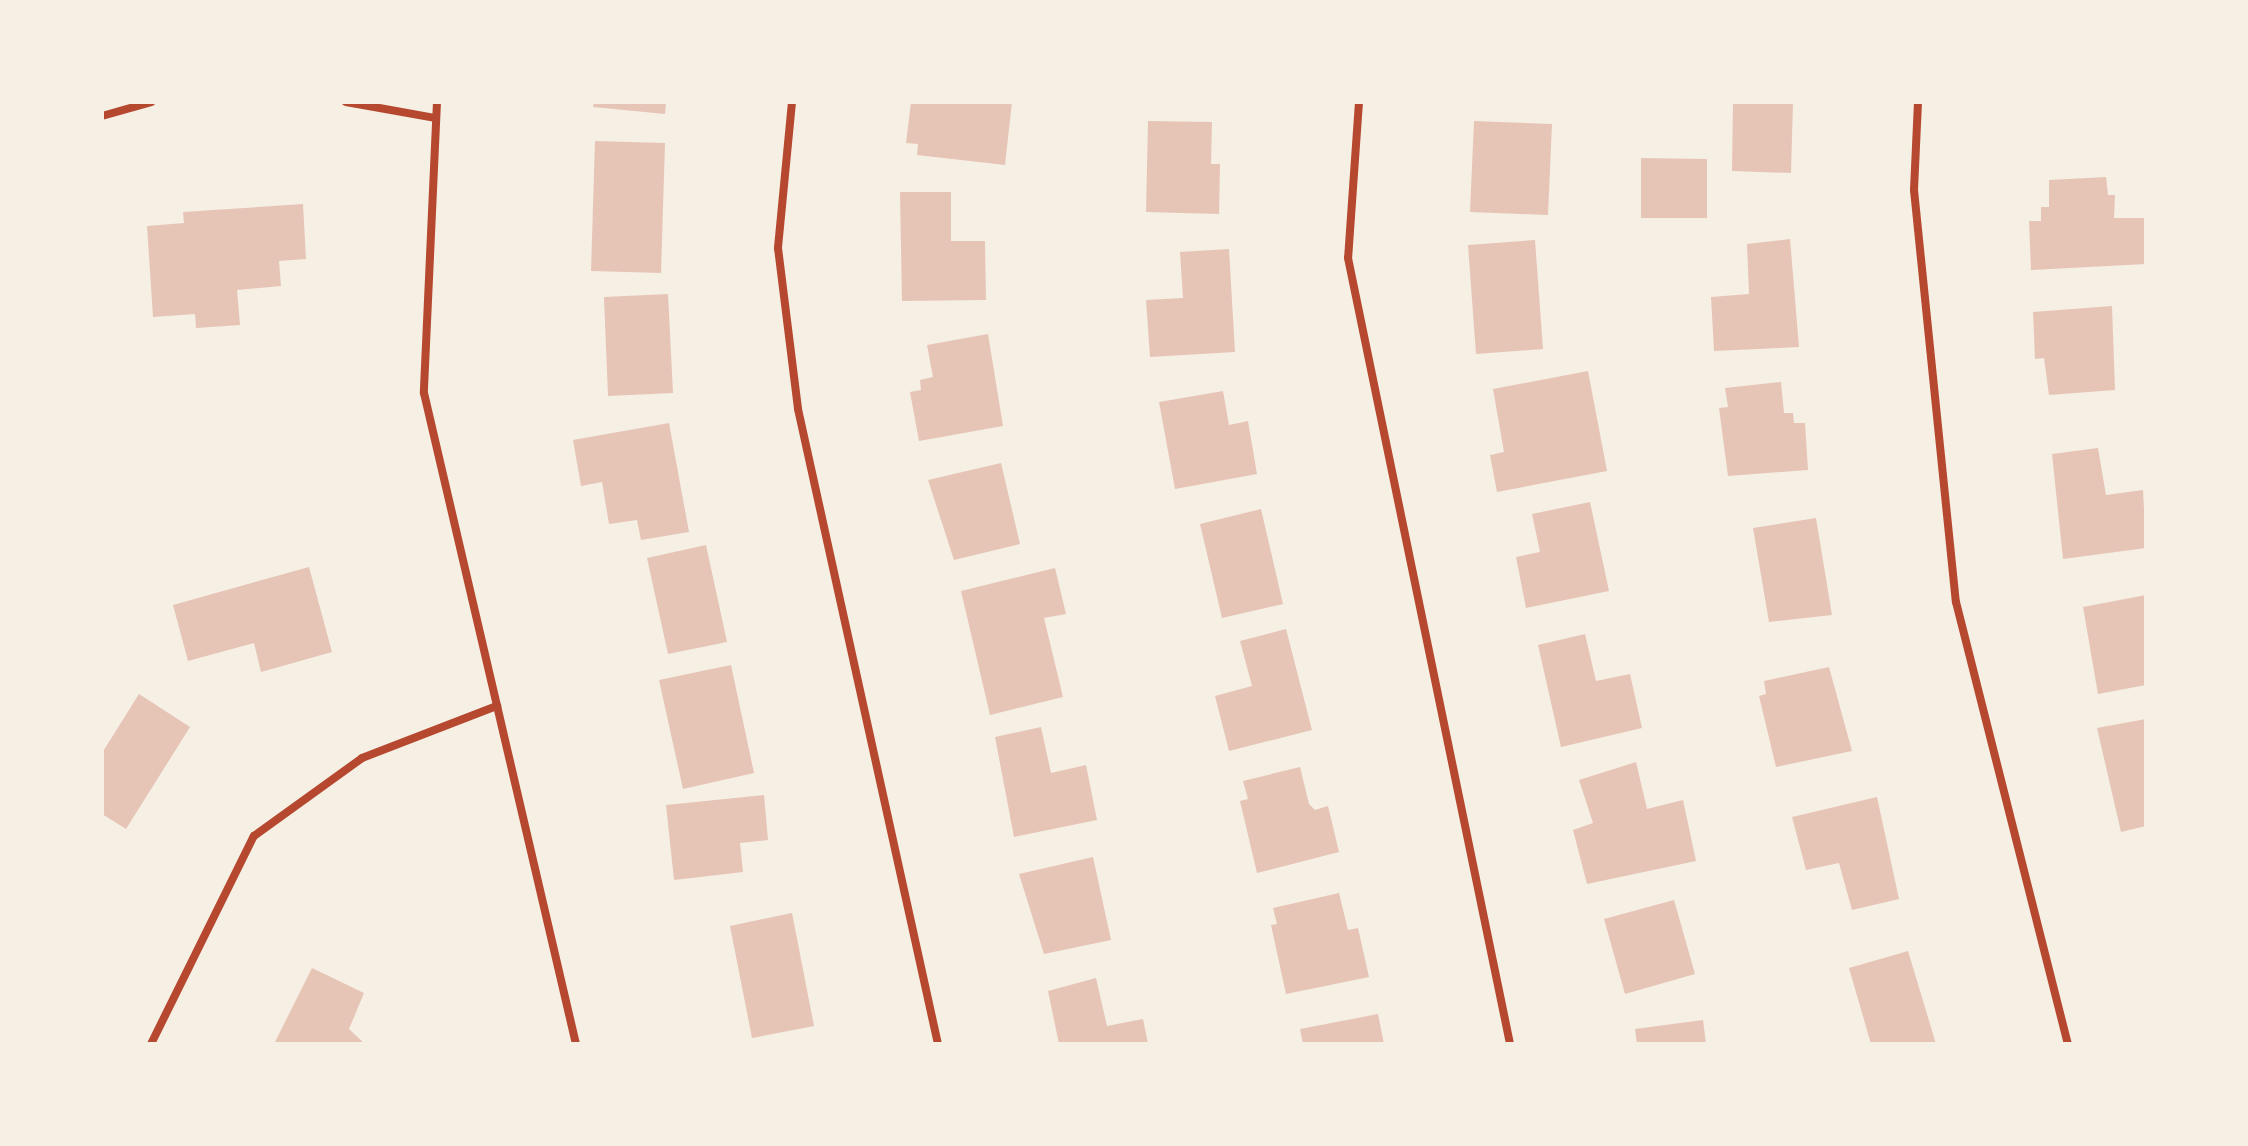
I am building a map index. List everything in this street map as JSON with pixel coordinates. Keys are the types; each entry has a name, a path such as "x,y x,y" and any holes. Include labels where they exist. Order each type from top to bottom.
{"street":[{"path":"102,116 151,102"},
{"path":"346,102 435,118"},
{"path":"437,102 424,393 576,1044"},
{"path":"792,102 778,248 798,409 938,1044"},
{"path":"1359,102 1348,258 1510,1044"},
{"path":"1918,102 1914,190 1956,602 2068,1044"},
{"path":"151,1044 254,836 362,758 497,706"}],"building":[{"path":"594,102 666,102 665,114 593,107"},
{"path":"911,102 1012,102 1005,165 917,155 918,144 906,143"},
{"path":"1733,102 1793,102 1791,173 1732,171"},
{"path":"1148,121 1212,122 1211,164 1220,164 1219,214 1146,212"},
{"path":"1474,121 1552,124 1548,215 1470,212"},
{"path":"595,141 665,143 661,273 591,271"},
{"path":"1641,158 1707,159 1707,218 1641,218"},
{"path":"2106,177 2108,195 2115,195 2114,218 2146,218 2146,264 2031,270 2029,221 2041,221 2041,207 2049,207 2049,180"},
{"path":"900,192 951,192 951,241 985,241 986,300 902,301"},
{"path":"303,204 306,259 279,261 281,286 237,290 240,325 196,328 195,314 153,317 147,226 184,223 183,212"},
{"path":"1790,239 1799,347 1714,351 1711,297 1749,294 1747,244"},
{"path":"1535,240 1543,349 1476,354 1468,245"},
{"path":"1229,249 1235,352 1150,357 1146,300 1183,298 1180,252"},
{"path":"668,294 673,393 608,396 604,297"},
{"path":"2112,306 2115,390 2049,395 2044,358 2035,359 2033,312"},
{"path":"988,334 1003,426 919,441 910,392 921,390 920,380 933,377 927,345"},
{"path":"1588,371 1607,471 1497,492 1490,455 1504,452 1493,389"},
{"path":"1781,382 1784,413 1793,413 1794,423 1805,423 1808,470 1728,476 1719,408 1728,407 1725,388"},
{"path":"1223,391 1229,425 1248,421 1257,474 1175,489 1159,402"},
{"path":"669,423 689,532 641,540 637,520 609,524 602,482 581,486 573,440"},
{"path":"2098,448 2106,495 2143,490 2146,548 2063,559 2052,454"},
{"path":"1001,463 1020,544 954,560 928,480"},
{"path":"1590,502 1609,591 1526,608 1516,557 1540,552 1532,514"},
{"path":"1261,509 1283,604 1222,618 1200,524"},
{"path":"1816,518 1832,615 1769,622 1753,528"},
{"path":"706,545 727,642 668,654 647,558"},
{"path":"309,567 332,652 261,672 254,643 188,661 173,605"},
{"path":"1055,568 1066,614 1044,618 1063,697 990,715 961,591"},
{"path":"2146,595 2146,685 2098,694 2083,607"},
{"path":"1286,629 1312,730 1229,751 1215,696 1252,686 1240,641"},
{"path":"1585,634 1596,681 1630,674 1642,728 1561,747 1538,645"},
{"path":"731,665 754,773 683,789 659,680"},
{"path":"1829,667 1852,751 1776,767 1759,696 1766,694 1764,681"},
{"path":"139,694 190,727 126,829 102,814 102,753"},
{"path":"2146,719 2146,826 2121,832 2097,728"},
{"path":"1041,727 1051,773 1086,765 1097,820 1014,837 995,737"},
{"path":"1636,762 1647,809 1683,800 1696,861 1587,884 1573,830 1593,823 1579,780"},
{"path":"1300,767 1309,804 1315,810 1328,806 1339,852 1257,873 1240,801 1248,799 1243,781"},
{"path":"764,795 768,840 740,843 743,872 674,880 666,805"},
{"path":"1877,797 1899,899 1852,910 1839,863 1806,870 1792,817"},
{"path":"1093,857 1111,940 1044,954 1019,874"},
{"path":"1339,893 1348,930 1358,928 1369,977 1286,994 1271,925 1277,924 1273,908"},
{"path":"1674,900 1695,974 1625,994 1604,919"},
{"path":"792,913 814,1026 752,1038 730,926"},
{"path":"1908,951 1936,1044 1871,1044 1849,968"},
{"path":"312,968 364,993 349,1029 365,1044 274,1044"},
{"path":"1096,978 1107,1026 1143,1019 1148,1044 1059,1044 1048,991"},
{"path":"1378,1014 1384,1044 1303,1044 1300,1029"},
{"path":"1703,1020 1706,1044 1637,1044 1635,1029"}]}
